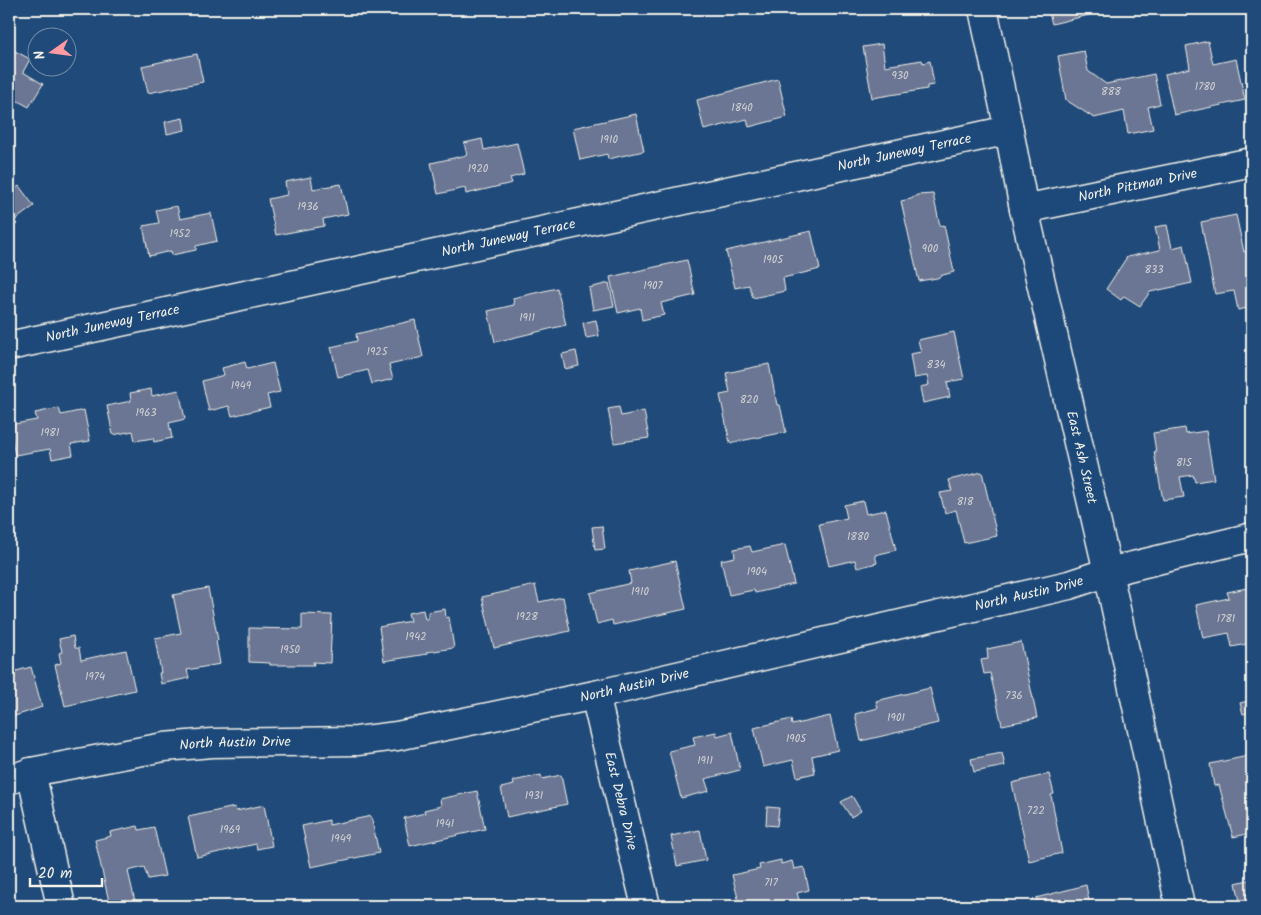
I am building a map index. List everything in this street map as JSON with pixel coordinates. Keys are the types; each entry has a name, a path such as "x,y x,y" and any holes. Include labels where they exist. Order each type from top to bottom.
{"street":[{"name":"East Ash Street","path":"982,9 1009,130 1024,209 1108,572 1180,906"},
{"name":"North Juneway Terrace","path":"9,346 1009,130"},
{"name":"North Pittman Drive","path":"1024,209 1252,162"},
{"name":"North Austin Drive","path":"20,776 164,747 212,743 358,741 397,736 595,695 1069,585 1108,572 1252,538"},
{"name":"East Debra Drive","path":"595,695 646,906"},
{"path":"20,776 61,906"}],"building":[{"path":"625,9 647,9 647,11"},
{"path":"1048,9 1088,9 1089,15 1052,24"},
{"path":"1208,41 1213,64 1236,59 1245,100 1174,115 1165,74 1190,68 1186,46"},
{"path":"882,44 885,66 922,60 923,63 930,61 934,85 927,86 927,89 872,98 863,47"},
{"path":"13,50 28,58 28,63 23,72 28,75 28,78 33,78 43,84 29,107 9,96 9,52 11,53"},
{"path":"1084,51 1088,71 1106,84 1154,74 1160,104 1148,107 1153,129 1128,134 1124,111 1094,118 1066,100 1058,56"},
{"path":"197,54 203,82 148,93 142,66"},
{"path":"778,79 787,117 749,127 747,119 704,130 697,100"},
{"path":"636,114 644,151 608,159 607,154 580,160 573,128"},
{"path":"183,118 185,130 167,134 165,122"},
{"path":"482,139 484,150 517,143 524,174 510,178 512,183 466,194 465,188 438,194 431,163 467,155 464,143"},
{"path":"311,177 313,189 341,184 348,214 323,219 324,226 276,235 268,199 287,195 285,182"},
{"path":"19,186 34,206 14,221 17,224 9,229 9,194"},
{"path":"933,194 940,226 944,225 954,272 937,278 919,281 901,201 911,199 917,195"},
{"path":"177,206 180,219 211,213 217,241 196,246 196,250 172,255 171,251 149,256 143,226 159,223 156,210"},
{"path":"1236,215 1244,252 1252,250 1252,307 1238,310 1234,291 1215,294 1201,222"},
{"path":"1167,225 1172,248 1184,245 1192,283 1150,292 1140,306 1124,296 1121,300 1106,289 1127,257 1160,250 1155,227"},
{"path":"811,231 820,269 783,278 785,291 753,298 749,285 735,288 726,251"},
{"path":"687,260 695,295 661,303 664,315 642,320 640,308 618,313 610,277"},
{"path":"609,283 614,306 593,310 589,288"},
{"path":"557,288 566,325 495,342 488,311 514,305 513,298"},
{"path":"415,320 423,357 389,365 393,379 372,384 368,370 338,377 331,347 357,341 356,334"},
{"path":"596,320 599,336 586,338 583,323"},
{"path":"954,332 964,379 947,382 950,397 923,403 920,387 929,385 927,376 914,378 910,354 921,352 918,340"},
{"path":"576,351 579,366 565,369 562,354"},
{"path":"245,362 247,369 273,363 280,392 267,395 270,407 232,416 229,406 209,411 202,381 224,375 222,368"},
{"path":"769,364 777,405 780,405 786,432 730,443 720,395 730,393 726,373"},
{"path":"151,389 152,396 179,390 185,419 169,423 172,438 154,442 153,438 135,441 133,431 113,435 107,406 131,401 130,393"},
{"path":"619,407 621,416 644,411 649,438 614,443 608,409"},
{"path":"59,408 61,415 84,410 90,441 71,444 73,455 52,459 50,449 15,455 9,425 37,420 35,413"},
{"path":"1185,428 1186,434 1206,431 1214,479 1195,482 1193,475 1180,477 1184,497 1163,500 1154,452 1156,452 1153,433"},
{"path":"982,472 997,536 964,543 956,510 945,513 940,493 952,491 949,480"},
{"path":"863,501 866,514 886,510 896,550 875,555 877,563 857,568 855,560 829,566 819,524 847,518 844,505"},
{"path":"602,526 605,549 595,550 592,527"},
{"path":"785,545 794,584 755,593 754,590 729,595 721,560 735,557 734,549 750,546 752,552"},
{"path":"675,561 686,609 613,625 612,620 597,624 590,593 631,583 629,571"},
{"path":"535,585 539,602 563,597 570,631 494,648 482,597"},
{"path":"1252,587 1252,643 1232,647 1229,633 1203,638 1196,605 1229,598 1227,592"},
{"path":"208,588 218,640 216,641 220,664 187,670 189,678 161,684 155,638 181,633 173,595"},
{"path":"445,609 446,618 449,617 454,648 384,661 379,627 410,621 408,613 423,610 425,619 428,619 428,612"},
{"path":"302,614 332,615 330,663 313,662 314,665 270,665 270,663 249,662 249,628 302,629"},
{"path":"73,636 75,648 79,648 81,660 126,650 135,690 65,706 55,665 61,663 59,653 62,652 59,639"},
{"path":"1021,642 1037,718 1002,725 990,673 984,674 981,660 988,659 987,649"},
{"path":"31,667 42,707 9,718 9,673"},
{"path":"930,688 938,723 861,741 855,714 878,708 876,701"},
{"path":"1252,700 1252,712 1243,714 1240,703"},
{"path":"830,716 838,750 812,756 815,773 797,777 793,760 763,767 754,728 791,719 792,725"},
{"path":"716,732 717,736 732,732 740,770 705,779 709,791 681,798 669,751 695,745 693,737"},
{"path":"1002,753 1005,766 974,772 971,759"},
{"path":"1248,756 1252,777 1252,833 1233,837 1219,785 1214,786 1210,764"},
{"path":"1049,774 1054,794 1051,795 1062,853 1029,861 1012,783"},
{"path":"541,775 542,779 561,775 567,804 507,817 501,788 514,785 513,781"},
{"path":"477,791 485,829 410,846 404,818 425,813 424,810 441,806 440,799"},
{"path":"852,796 861,811 851,817 841,802"},
{"path":"264,805 272,846 257,849 256,844 197,857 188,817 235,807 236,811"},
{"path":"767,807 779,808 777,826 766,825"},
{"path":"371,816 379,853 311,867 302,826 329,820 329,825"},
{"path":"138,826 139,830 154,827 165,876 148,879 144,867 128,871 136,906 110,906 95,840 111,836 110,832"},
{"path":"700,830 706,860 677,866 671,836"},
{"path":"781,860 781,864 792,861 794,869 804,867 809,890 797,893 801,906 764,906 764,904 740,906 732,875 760,869 759,865"},
{"path":"1252,879 1252,906 1241,906 1236,883"},
{"path":"1086,885 1090,906 1038,906 1036,898"}]}
